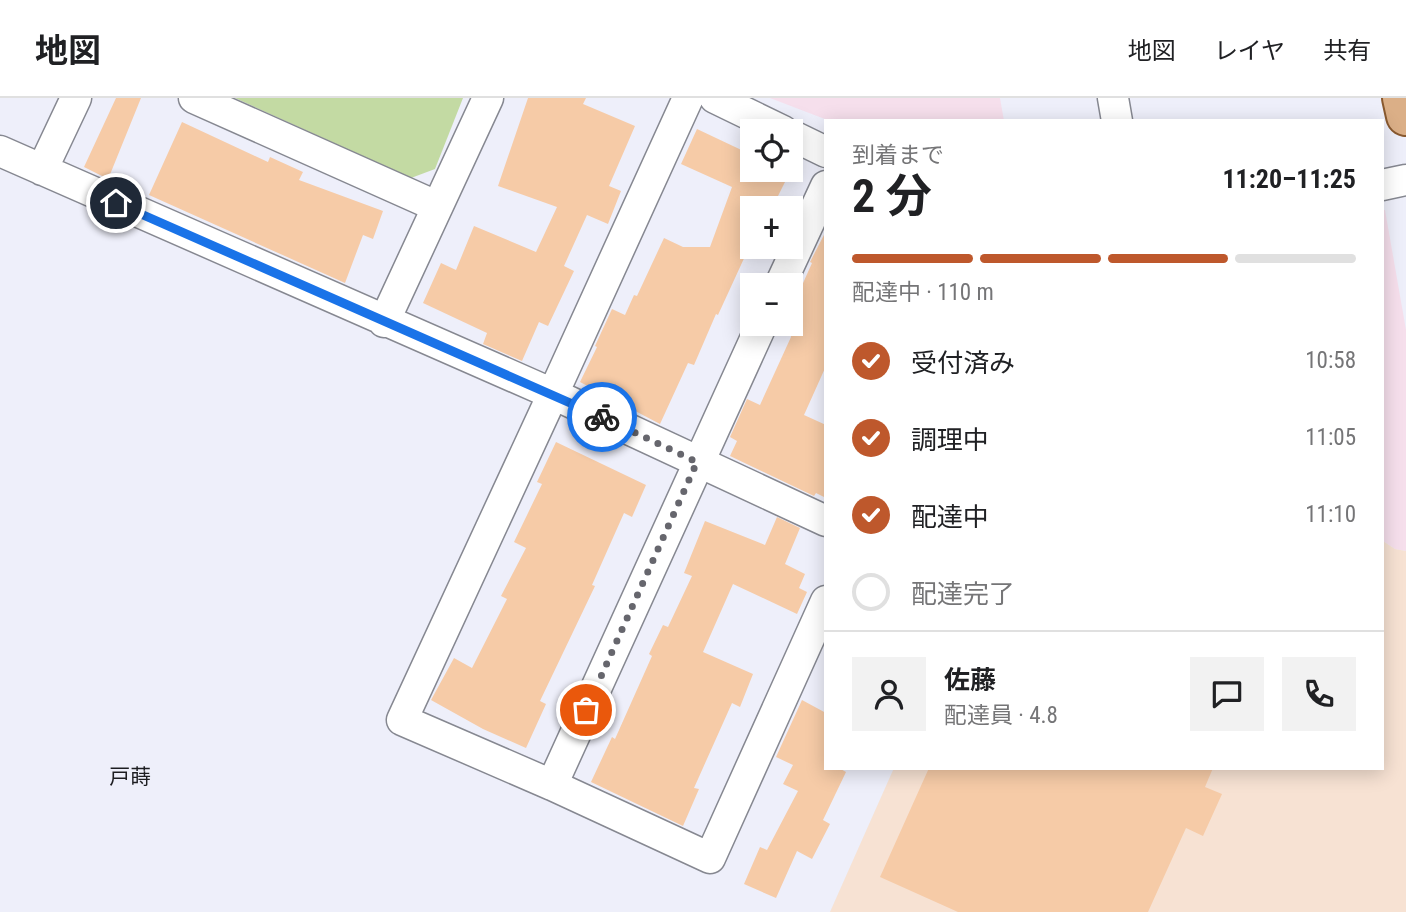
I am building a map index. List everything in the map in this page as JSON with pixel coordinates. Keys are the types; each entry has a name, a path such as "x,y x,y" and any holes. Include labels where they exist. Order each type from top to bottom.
{"main road":[{"path":"1402,98 1406,116"}],"street":[{"path":"42,170 76,98"},
{"path":"194,98 436,206"},
{"path":"384,321 488,98"},
{"path":"688,98 402,720 710,858 824,605"},
{"path":"715,98 758,119"},
{"path":"1113,98 1117,119"},
{"path":"803,141 824,151"},
{"path":"3,160 42,170 553,394 824,520"},
{"path":"1384,185 1406,180"},
{"path":"786,273 824,190"},
{"path":"552,785 756,336"}],"shaded area":[{"path":"770,98 1000,98 1004,119 825,119"},
{"path":"1384,210 1406,330 1406,551 1395,549 1384,542"},
{"path":"1384,542 1395,549 1406,551 1406,912 830,912 893,770 1384,770"}],"green space":[{"path":"235,98 463,98 435,169 411,178"}],"building":[{"path":"116,98 141,98 109,177 106,178 84,167"},
{"path":"528,98 586,98 583,104 635,126 609,186 621,191 608,224 587,215 564,266 574,271 548,326 539,322 522,361 483,344 487,333 423,303 441,263 456,270 474,226 536,252 557,207 498,186"},
{"path":"182,122 268,162 270,157 303,172 299,180 383,211 373,239 363,235 345,283 149,195"},
{"path":"697,129 740,149 740,182 785,182 778,196 740,196 740,259 744,259 694,365 688,363 660,424 580,382 612,309 625,315 634,295 637,296 664,238 683,247 710,247 732,187 681,164"},
{"path":"824,235 824,370 804,415 824,424 824,497 816,493 814,496 730,456 737,441 730,437 747,399 760,405 791,336 803,336 803,283 812,263 810,262"},
{"path":"556,442 646,485 632,517 624,513 592,585 595,586 540,701 546,704 526,748 483,729 431,700 454,658 472,668 507,599 501,596 526,548 514,542 542,484 537,482"},
{"path":"777,517 800,528 785,564 805,574 799,588 807,592 797,614 733,584 703,652 753,674 740,707 732,703 694,788 699,789 683,826 591,782 612,737 615,739 663,625 668,627 692,576 684,573 705,521 765,545"},
{"path":"802,700 824,712 824,770 846,772 823,820 830,824 812,859 797,851 776,898 744,884 760,847 767,850 798,791 783,784 793,765 776,757"},
{"path":"928,770 1212,770 1205,787 1222,794 1203,836 1186,828 1148,912 958,912 880,877"}],"way so far":[{"path":"586,710 697,462 602,417"}],"district":[{"name":"戸蒔","path":"130,777"}],"route":[{"path":"116,203 602,417"}]}
